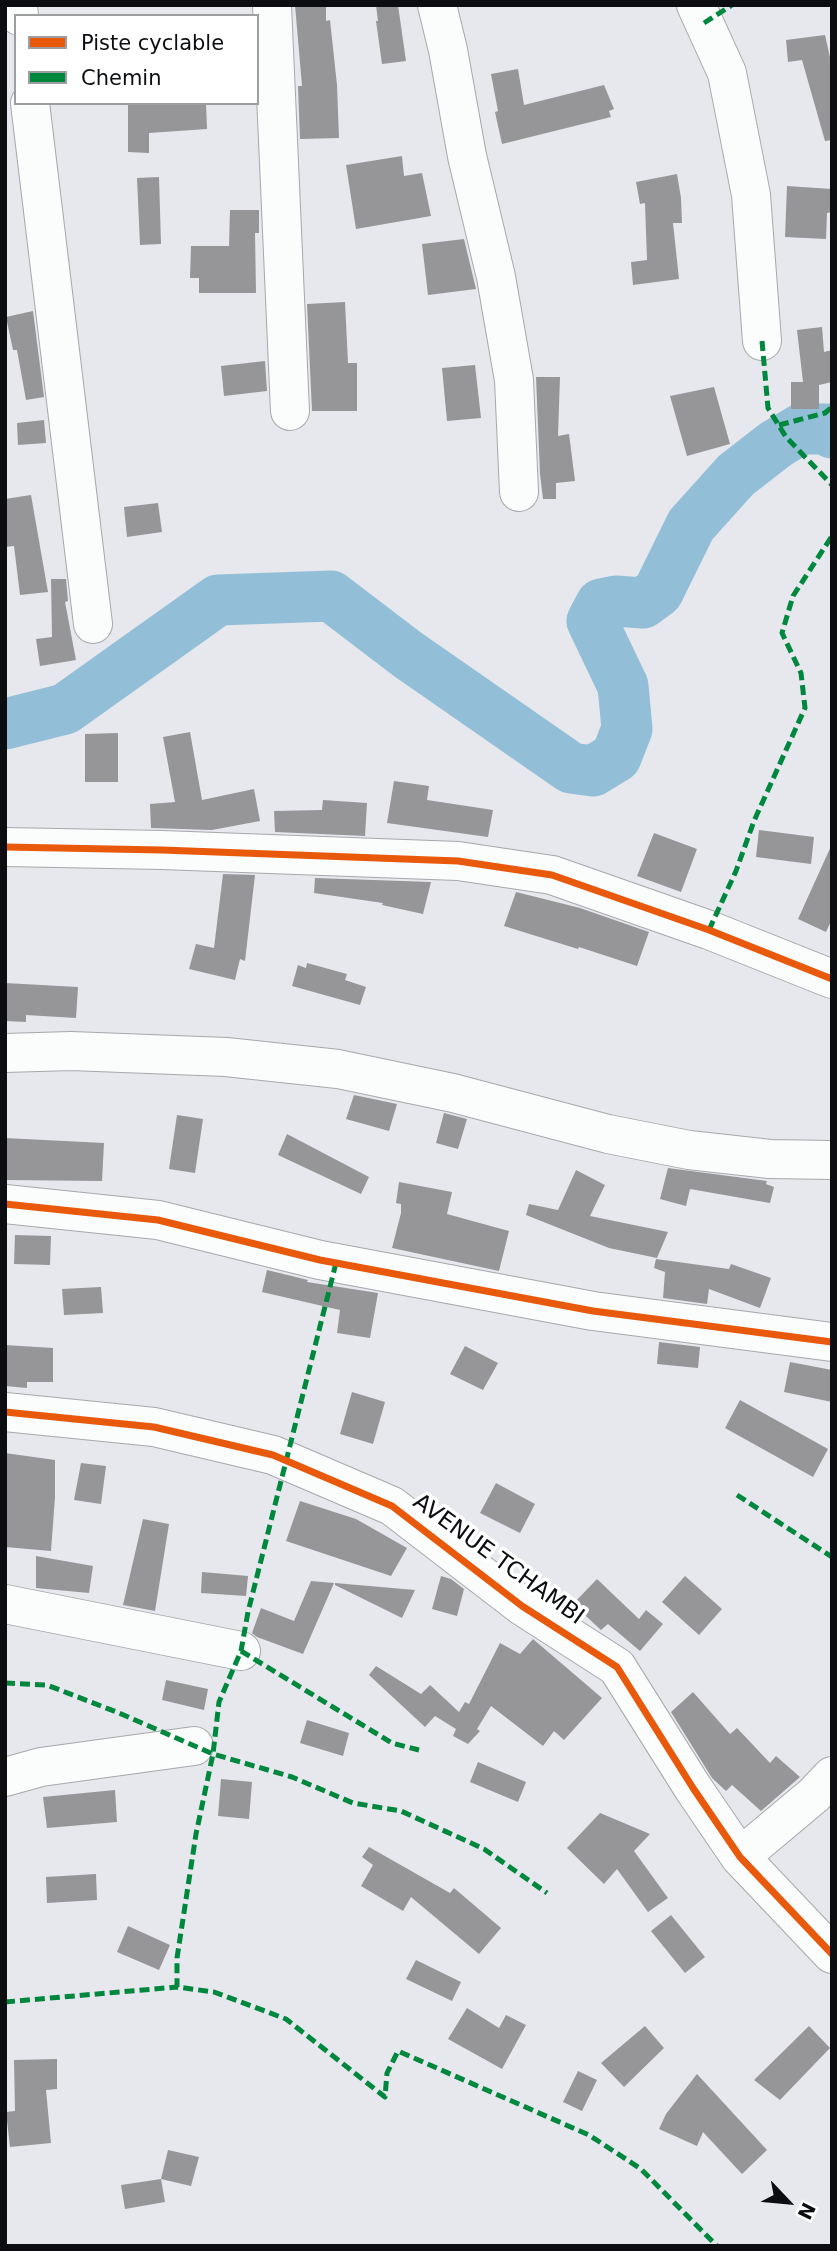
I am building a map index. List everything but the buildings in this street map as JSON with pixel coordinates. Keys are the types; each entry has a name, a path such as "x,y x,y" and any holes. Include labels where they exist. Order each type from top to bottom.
{"street":[{"path":"272,5 290,411"},
{"path":"437,5 467,156 496,277 514,380 519,492"},
{"path":"696,5 727,73 751,195 762,341"},
{"path":"30,105 93,624"},
{"path":"5,847 458,861 552,875 709,930 832,979"},
{"path":"5,1053 71,1051 226,1057 338,1069 453,1093 608,1134 688,1150 771,1159 832,1160"},
{"path":"5,1204 158,1220 320,1260 593,1311 832,1342"},
{"name":"AVENUE TCHAMBI","path":"5,1412 154,1427 273,1455 392,1506 522,1606 617,1667 740,1857 832,1954"},
{"path":"5,1604 241,1651"},
{"path":"5,1777 41,1767 194,1746"},
{"path":"740,1857 814,1795 832,1776"}],"waterway":[{"path":"5,724 65,709 218,600 331,596 407,654 571,768 593,771 616,757 627,729 623,686 592,621 601,604 616,601 643,603 658,592 691,525 736,475 776,444 801,429 829,429 832,433"}],"marked path":[{"path":"704,23 732,5"},
{"path":"762,341 768,408 786,437 832,485"},
{"path":"779,425 825,413 832,407"},
{"path":"709,930 805,708 801,673 782,633 793,596 832,536"},
{"path":"336,1263 248,1612 241,1651 219,1702 213,1754 196,1834 177,1958 177,1987 214,1992 286,2019 385,2097 387,2073 398,2051 589,2135 641,2169 717,2246"},
{"path":"737,1495 832,1557"},
{"path":"241,1651 392,1743 419,1750"},
{"path":"5,1683 47,1685 213,1754 292,1777 353,1803 401,1811 484,1849 547,1893"},
{"path":"5,2002 177,1987"}],"cycle path":[{"path":"5,847 458,861 552,875 709,930 832,979"},
{"path":"5,1204 158,1220 320,1260 593,1311 832,1342"},
{"path":"5,1412 154,1427 273,1455 392,1506 522,1606 617,1667 740,1857 832,1954"}]}
